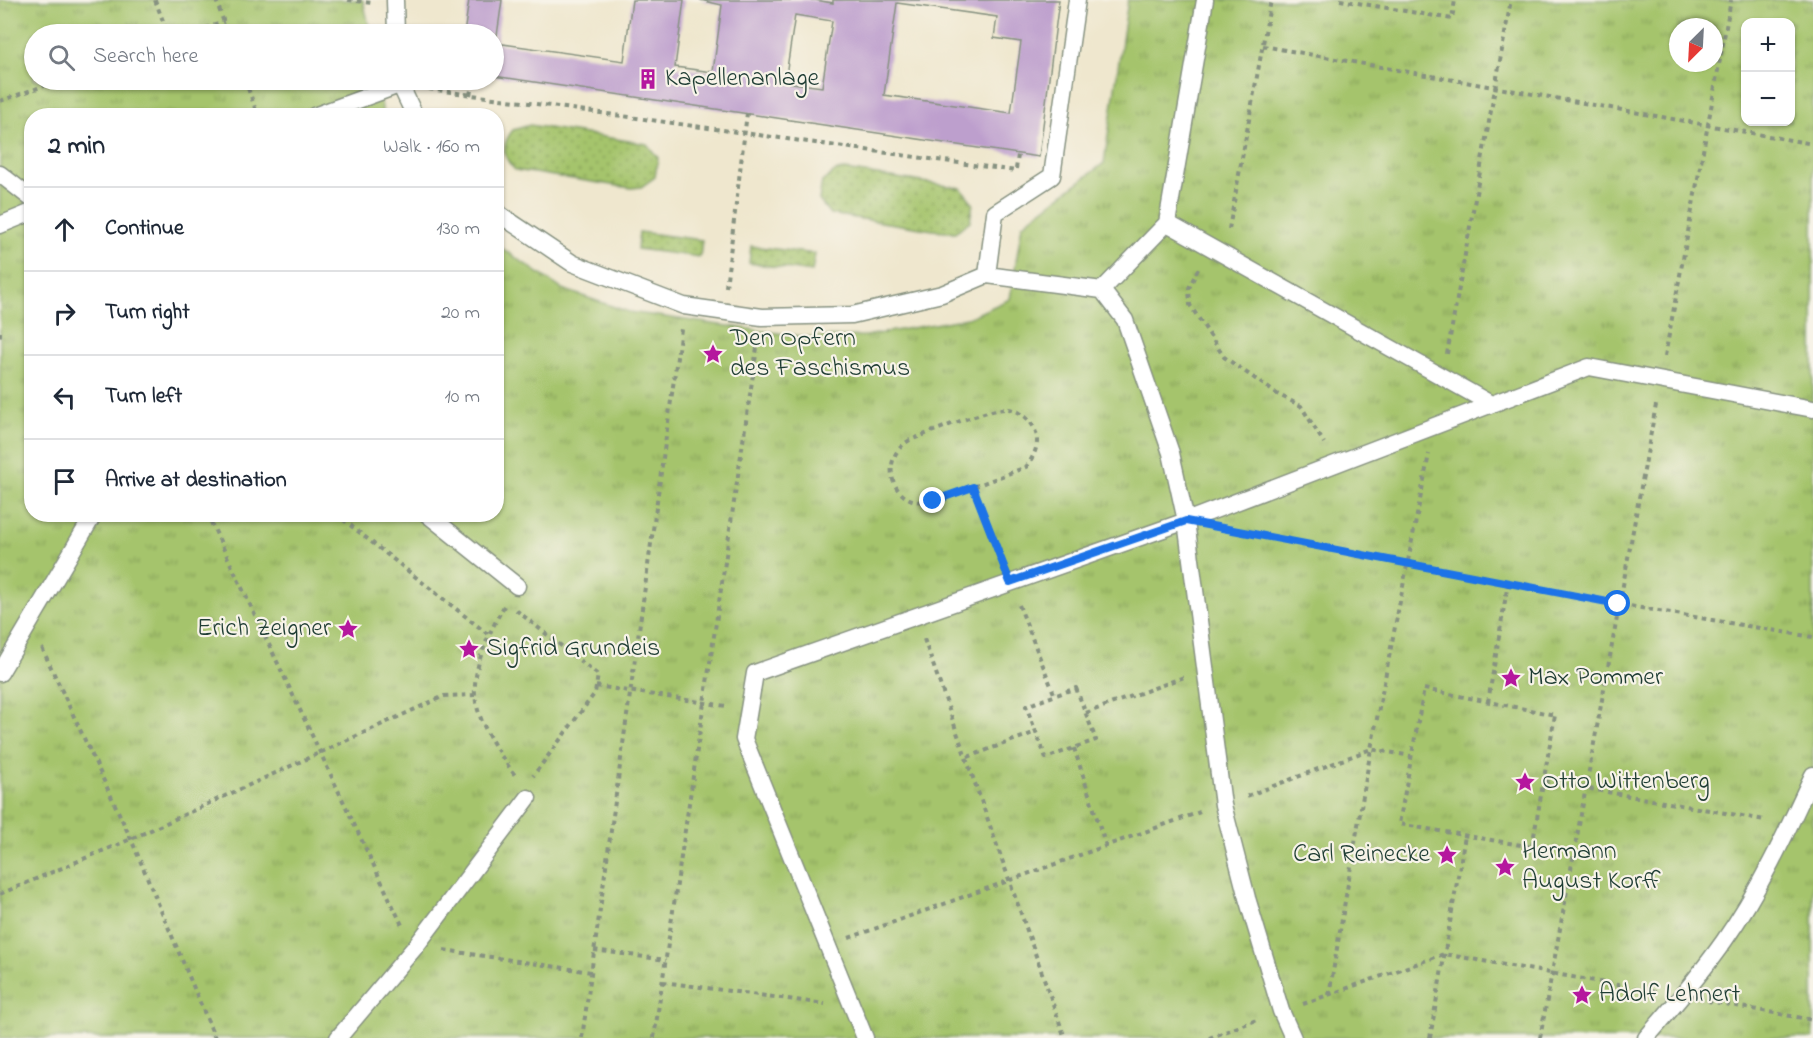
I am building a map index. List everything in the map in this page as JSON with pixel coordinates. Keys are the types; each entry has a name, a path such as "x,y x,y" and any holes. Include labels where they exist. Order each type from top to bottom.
{"lane":[{"path":"395,0 396,24"},
{"path":"987,275 995,213 1052,176 1077,0"},
{"path":"1102,290 1167,224 1205,0"},
{"path":"339,108 381,90"},
{"path":"403,90 411,108"},
{"path":"0,174 24,193"},
{"path":"0,225 24,215"},
{"path":"504,217 572,263 684,306 762,317 852,315 942,294 987,275 1102,290 1125,320 1171,453 1186,521 1223,804 1247,898 1281,1011 1293,1038"},
{"path":"1167,224 1491,404"},
{"path":"865,1038 744,740 755,673 1186,521 1589,367 1813,409"},
{"path":"0,673 89,522"},
{"path":"437,522 517,586"},
{"path":"1646,1038 1724,941 1751,899 1813,775"},
{"path":"338,1038 348,1030 416,946 527,792"}],"path":[{"path":"155,0 164,24"},
{"path":"216,0 224,22 218,24"},
{"path":"1271,0 1220,253 1197,270 1189,288 1190,304 1224,357 1277,394 1301,406 1334,464"},
{"path":"1340,0 1452,19 1455,0"},
{"path":"1443,376 1511,0"},
{"path":"1540,1038 1618,604 1731,0"},
{"path":"1263,46 1813,144"},
{"path":"0,101 32,90"},
{"path":"249,90 255,108"},
{"path":"443,90 1052,176"},
{"path":"470,95 471,90"},
{"path":"723,312 747,113"},
{"path":"1016,171 1018,155"},
{"path":"582,1038 684,306"},
{"path":"654,1038 762,317"},
{"path":"0,332 0,338"},
{"path":"998,409 1016,411 1027,417 1037,438 1037,448 1026,467 973,487 933,501 912,501 894,486 890,475 891,463 901,445 910,440 998,409"},
{"path":"1329,995 1371,749 1409,564 1434,426"},
{"path":"973,487 1054,696"},
{"path":"1186,521 1508,584 1813,637"},
{"path":"211,522 399,919 416,946 591,972"},
{"path":"346,522 489,634"},
{"path":"1488,702 1508,584"},
{"path":"506,602 598,675 595,693 527,792 500,754 484,721 475,695 477,673 489,634 506,602 517,586"},
{"path":"915,616 968,757 1065,1038"},
{"path":"30,622 131,839 215,1038"},
{"path":"1086,713 1207,668"},
{"path":"596,686 704,703"},
{"path":"1076,688 1096,740 1046,758 1026,706 1054,696 1076,688"},
{"path":"1424,689 1555,715 1532,847 1399,824 1411,756 1424,689"},
{"path":"0,894 131,839 444,696 475,695"},
{"path":"968,757 1036,732"},
{"path":"1074,748 1106,846"},
{"path":"826,946 1371,749 1411,756"},
{"path":"1545,781 1790,825"},
{"path":"1430,1038 1465,836"},
{"path":"594,951 666,960"},
{"path":"1209,1038 1444,954 1813,1020"},
{"path":"663,982 852,1008"}],"green space":[{"path":"0,0 363,0 369,24 24,24 24,90 379,90 382,108 24,108 24,522 504,522 504,250 562,289 629,312 806,337 866,336 968,318 1010,299 1022,225 1104,163 1128,0 1813,0 1813,1038 0,1038"},
{"path":"530,125 647,144 658,158 655,177 641,187 631,188 515,170 505,155 506,140 513,130"},
{"path":"845,170 961,188 973,203 970,221 955,232 946,232 830,214 819,200 822,182 836,171"},
{"path":"639,232 702,240 700,257 637,249"},
{"path":"751,246 815,254 812,272 749,263"}],"building":[{"name":"Kapellenanlage","path":"469,0 502,0 499,24 465,24"},
{"name":"Kapellenanlage","path":"632,0 684,0 675,67 713,72 722,5 700,0 815,0 833,3 833,0 1059,0 1039,157 504,77 504,44 624,61","holes":["897,3 997,17 994,38 1021,42 1011,113 884,95","795,15 832,21 822,87 785,82"]}],"place":[{"name":"Kapellenanlage","path":"648,79"},
{"name":"Den Opfern des Faschismus","path":"713,354"},
{"name":"Erich Zeigner","path":"348,629"},
{"name":"Sigfrid Grundeis","path":"469,649"},
{"name":"Max Pommer","path":"1511,678"},
{"name":"Otto Wittenberg","path":"1525,782"},
{"name":"Carl Reinecke","path":"1447,855"},
{"name":"Hermann August Korff","path":"1505,867"},
{"name":"Adolf Lehnert","path":"1582,995"}],"route":[{"path":"933,501 973,487 1010,582 1186,521 1618,604"}]}
